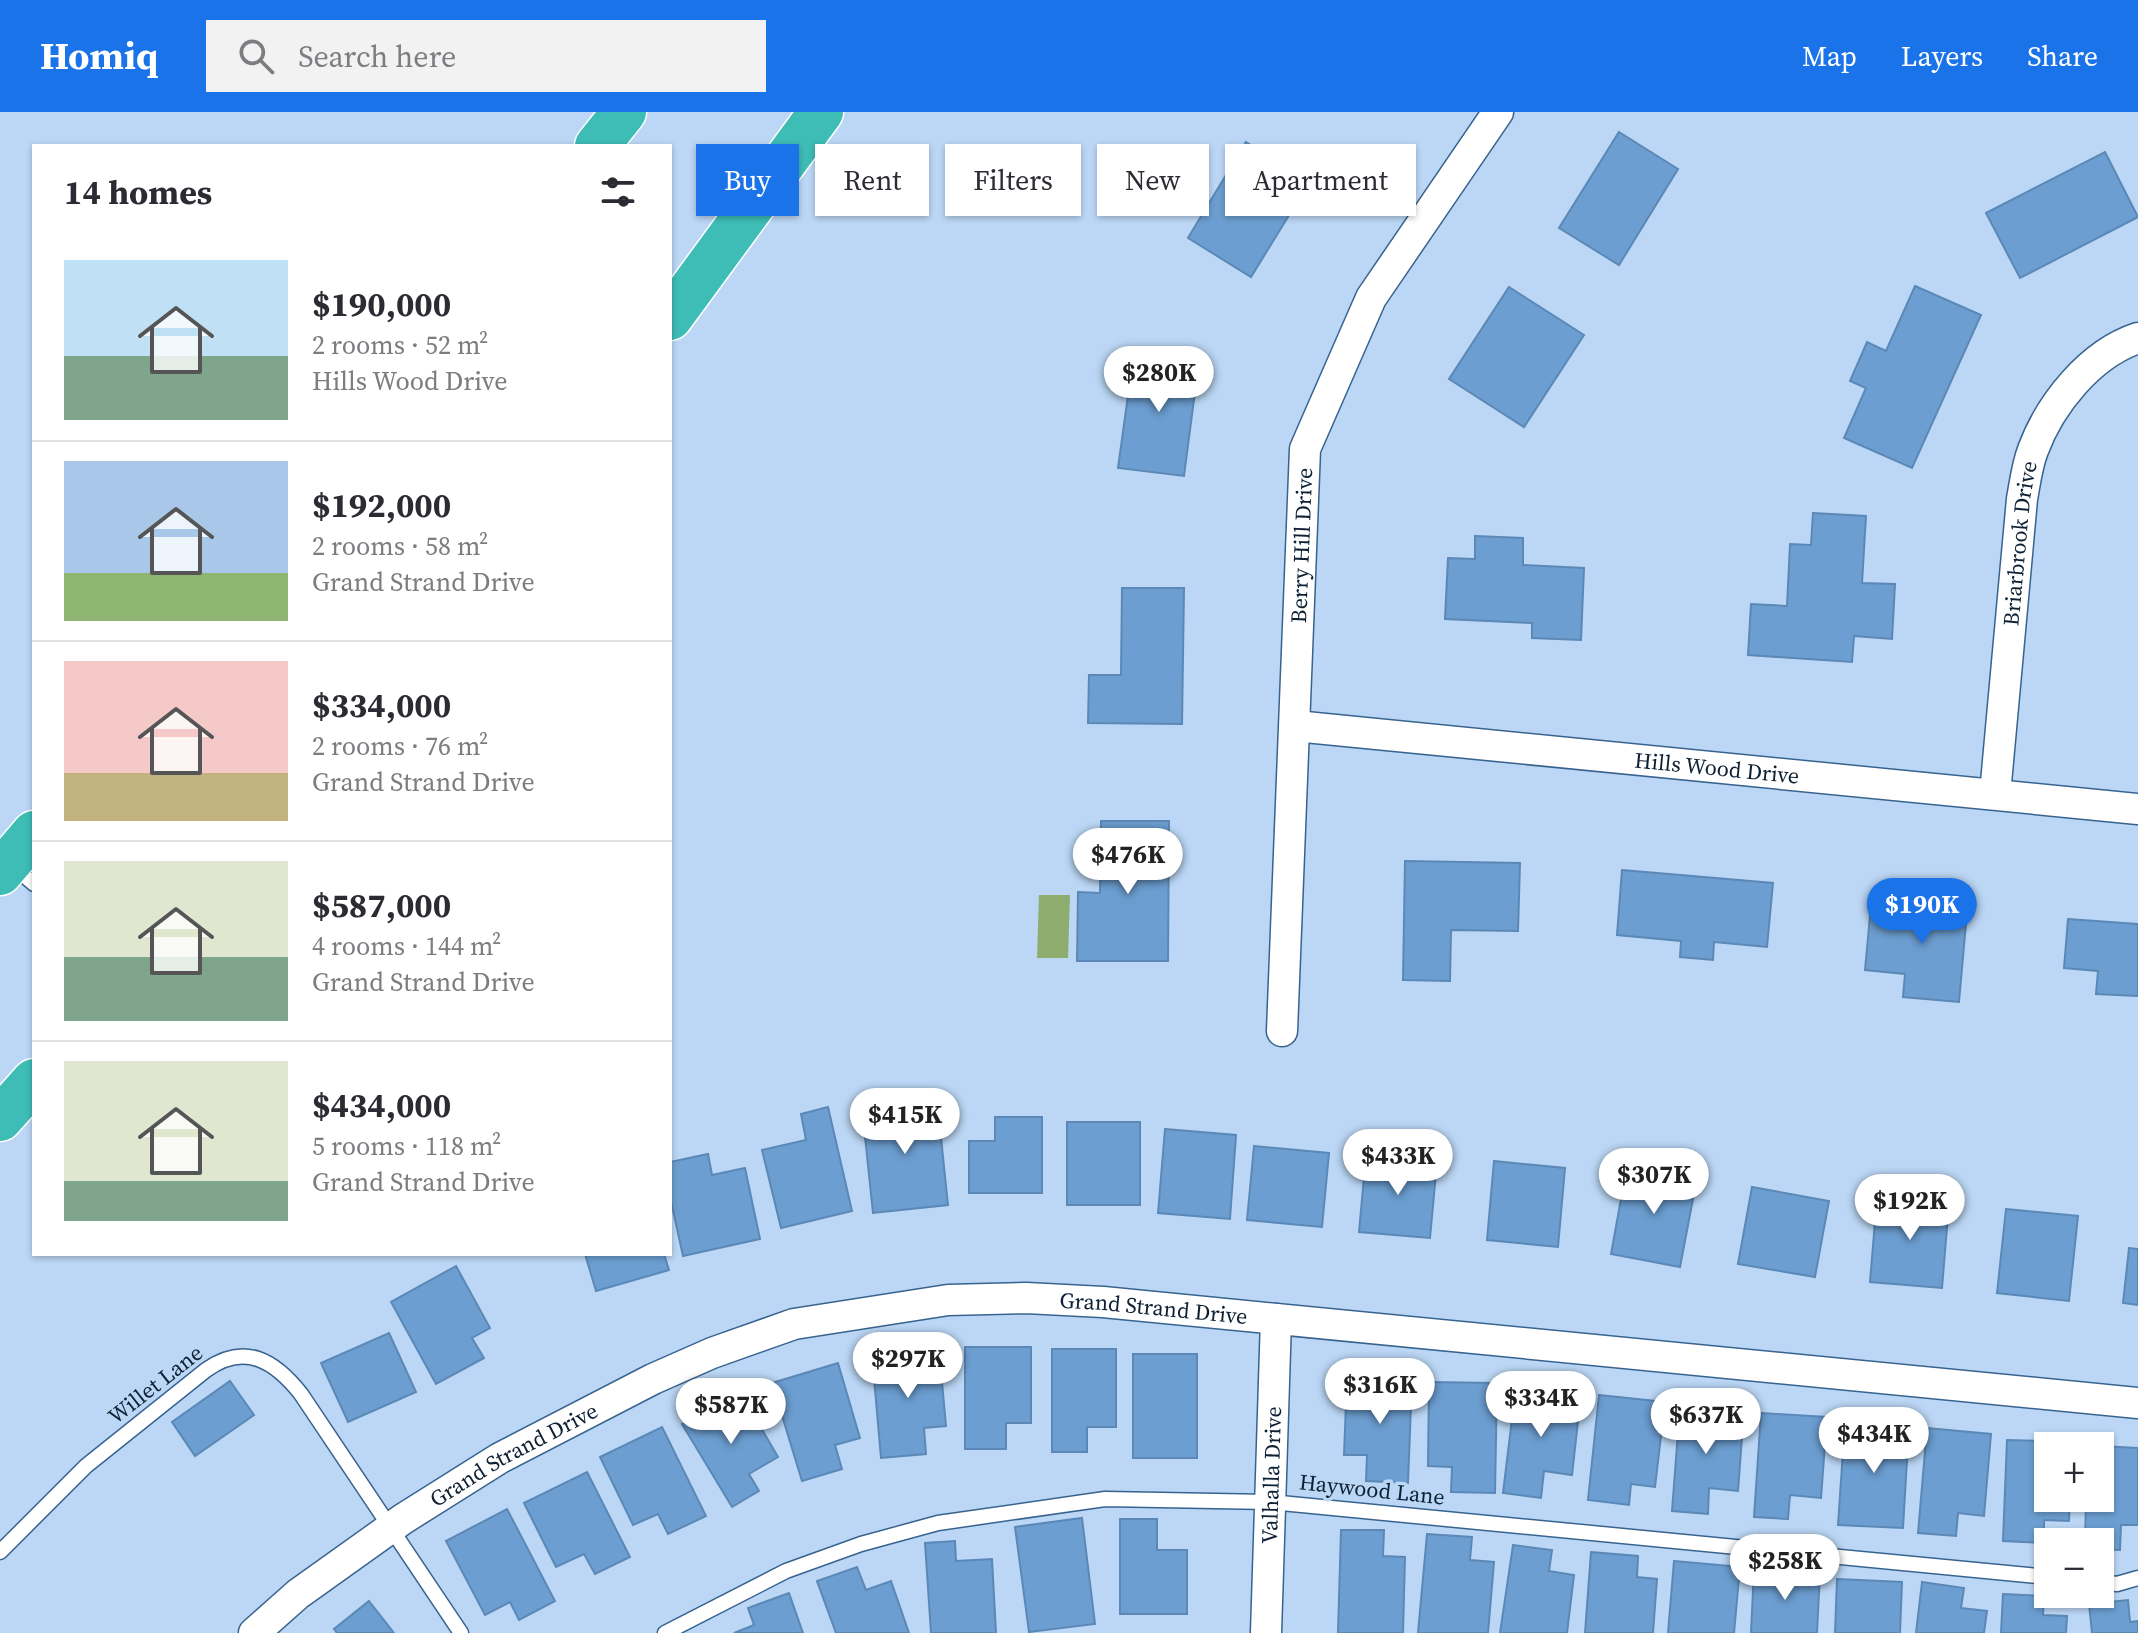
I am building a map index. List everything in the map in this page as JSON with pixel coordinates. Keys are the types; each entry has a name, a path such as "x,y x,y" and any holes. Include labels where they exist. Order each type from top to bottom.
{"highway":[{"path":"599,144 624,112"},
{"path":"672,315 821,112"},
{"path":"0,1119 32,1083"}],"street":[{"name":"Berry Hill Drive","path":"1282,1031 1305,449 1371,298 1498,112"},
{"name":"Briarbrook Drive","path":"1995,794 2022,499 2032,452 2051,411 2086,369 2138,338"},
{"name":"Hills Wood Drive","path":"1295,726 2138,809"},
{"name":"Grand Strand Drive","path":"254,1633 298,1594 389,1529 500,1458 653,1379 712,1353 794,1324 948,1300 1026,1298 1103,1302 2138,1403"},
{"name":"Valhalla Drive","path":"1266,1633 1276,1319"}],"lane":[{"name":"Willet Lane","path":"0,1552 86,1466 206,1370 220,1360 264,1360 282,1370 301,1394 461,1633"},
{"name":"Haywood Lane","path":"665,1633 786,1571 861,1544 938,1523 1105,1499 1270,1502 2034,1576"},
{"path":"2114,1584 2138,1578"}],"shaded area":[{"path":"1039,895 1070,895 1068,958 1037,958"}],"building":[{"path":"1619,132 1678,169 1619,265 1559,228"},
{"path":"2105,152 2138,217 2020,278 1986,213"},
{"path":"1225,177 1225,216 1288,216 1251,277 1188,238 1201,216 1209,216 1209,203"},
{"path":"1915,286 1981,315 1912,468 1844,438 1866,388 1850,381 1867,342 1886,351"},
{"path":"1509,287 1584,335 1524,427 1449,379"},
{"path":"1134,352 1199,361 1184,476 1118,468"},
{"path":"1813,513 1866,516 1862,583 1895,584 1892,639 1854,636 1852,662 1748,655 1751,604 1787,606 1790,544 1811,545"},
{"path":"1475,536 1523,538 1523,565 1584,568 1581,640 1532,638 1532,623 1445,619 1448,558 1475,559"},
{"path":"1122,588 1184,588 1182,724 1088,723 1089,675 1121,675"},
{"path":"1101,821 1169,821 1168,961 1077,961 1078,892 1100,893"},
{"path":"1405,861 1520,863 1518,931 1451,930 1450,981 1403,980"},
{"path":"1622,870 1773,883 1767,947 1714,942 1713,960 1680,957 1681,941 1617,935"},
{"path":"1900,895 1968,901 1959,1002 1903,997 1905,974 1865,970 1870,916 1897,919"},
{"path":"2068,919 2138,924 2138,996 2096,994 2098,971 2064,968"},
{"path":"937,1099 948,1205 873,1213 862,1108"},
{"path":"828,1107 852,1211 781,1228 762,1150 806,1140 801,1114"},
{"path":"995,1117 1042,1117 1042,1193 969,1193 969,1141 995,1141"},
{"path":"1067,1122 1140,1122 1140,1205 1067,1205"},
{"path":"1165,1129 1236,1135 1230,1219 1158,1213"},
{"path":"1254,1146 1329,1153 1322,1227 1247,1220"},
{"path":"708,1154 712,1175 745,1168 760,1239 683,1256 672,1206 672,1162"},
{"path":"1366,1155 1437,1162 1430,1238 1359,1232"},
{"path":"1494,1161 1565,1168 1558,1247 1487,1240"},
{"path":"1627,1166 1697,1178 1680,1267 1611,1254"},
{"path":"1752,1187 1829,1201 1815,1277 1738,1264"},
{"path":"1877,1197 1949,1203 1942,1288 1870,1282"},
{"path":"2006,1209 2078,1216 2069,1301 1997,1293"},
{"path":"2129,1248 2138,1249 2138,1305 2123,1303"},
{"path":"586,1256 665,1256 669,1270 596,1291"},
{"path":"456,1266 490,1328 472,1338 484,1358 436,1384 391,1302"},
{"path":"389,1333 416,1392 348,1422 321,1363"},
{"path":"965,1347 1031,1347 1031,1423 1006,1423 1006,1449 965,1449"},
{"path":"939,1349 946,1426 924,1428 926,1454 881,1458 872,1355"},
{"path":"1052,1349 1116,1349 1116,1427 1087,1427 1087,1452 1052,1452"},
{"path":"1133,1354 1197,1354 1197,1458 1133,1458"},
{"path":"838,1363 860,1438 835,1445 842,1469 802,1481 772,1383"},
{"path":"1347,1377 1412,1379 1408,1483 1366,1481 1367,1455 1344,1455"},
{"path":"230,1381 254,1415 195,1456 172,1422"},
{"path":"1429,1382 1497,1383 1495,1493 1451,1492 1452,1467 1428,1466"},
{"path":"1516,1386 1581,1394 1572,1475 1544,1471 1541,1498 1503,1493"},
{"path":"739,1390 778,1457 749,1474 759,1491 732,1507 682,1424"},
{"path":"1599,1395 1665,1402 1655,1487 1631,1484 1629,1505 1588,1500"},
{"path":"1680,1406 1744,1410 1738,1491 1709,1488 1708,1514 1672,1511"},
{"path":"1761,1413 1827,1417 1821,1498 1790,1495 1788,1519 1754,1517"},
{"path":"1845,1421 1909,1426 1903,1528 1838,1525"},
{"path":"662,1427 706,1516 668,1534 658,1514 633,1525 600,1457"},
{"path":"1927,1428 1991,1434 1984,1516 1958,1513 1956,1536 1918,1533"},
{"path":"2007,1440 2034,1441 2034,1512 2069,1512 2069,1521 2044,1520 2044,1528 2034,1528 2034,1543 2003,1541"},
{"path":"2114,1447 2138,1448 2138,1525 2121,1525 2120,1550 2114,1550 2114,1528 2085,1528 2086,1512 2114,1512"},
{"path":"587,1472 630,1557 595,1574 584,1554 556,1567 524,1503"},
{"path":"507,1509 555,1601 519,1620 510,1602 485,1615 446,1541"},
{"path":"1082,1518 1095,1624 1029,1632 1015,1527"},
{"path":"1120,1519 1157,1519 1157,1550 1187,1550 1187,1614 1120,1614"},
{"path":"1341,1530 1384,1530 1383,1556 1405,1557 1403,1633 1338,1633"},
{"path":"1427,1534 1472,1537 1470,1560 1494,1562 1488,1633 1418,1633"},
{"path":"955,1541 956,1561 992,1559 996,1633 931,1633 925,1543"},
{"path":"1513,1545 1552,1550 1549,1571 1574,1575 1567,1633 1500,1633"},
{"path":"1591,1552 1638,1556 1637,1577 1657,1579 1653,1633 1585,1633"},
{"path":"1674,1561 1740,1567 1734,1633 1668,1633"},
{"path":"857,1567 866,1590 891,1581 909,1633 836,1633 817,1581"},
{"path":"1754,1569 1820,1572 1817,1633 1751,1633"},
{"path":"1837,1579 1902,1582 1900,1633 1835,1633"},
{"path":"1922,1582 1964,1588 1961,1608 1987,1611 1984,1633 1916,1633"},
{"path":"789,1593 803,1633 734,1633 754,1625 748,1608"},
{"path":"2003,1594 2034,1596 2034,1608 2043,1608 2043,1615 2067,1616 2066,1633 2001,1633"},
{"path":"2128,1600 2130,1622 2138,1621 2138,1633 2092,1633 2089,1608 2114,1608 2114,1601"},
{"path":"369,1601 394,1633 337,1633 334,1629"}]}
